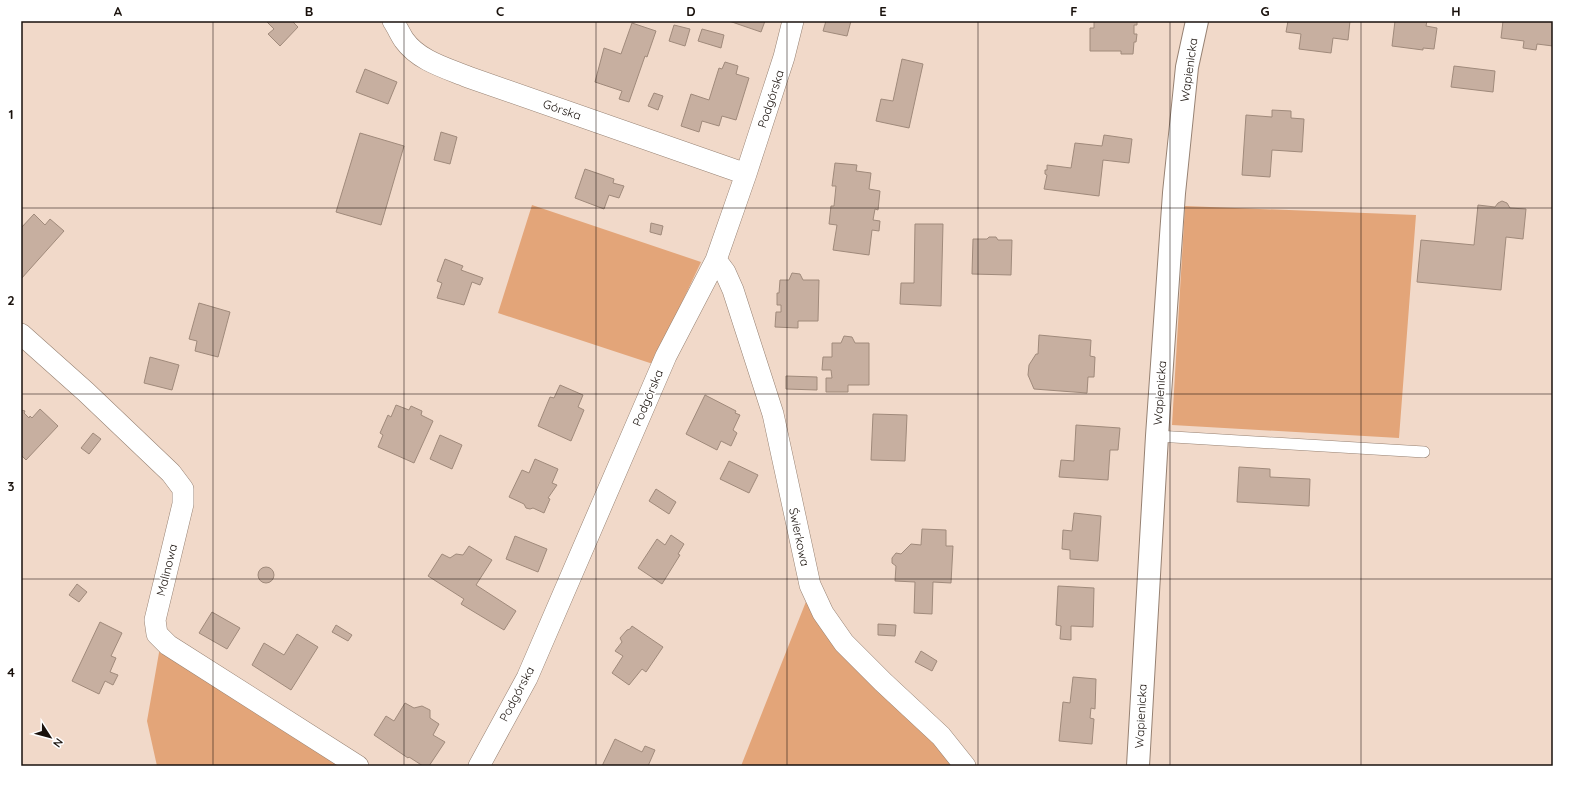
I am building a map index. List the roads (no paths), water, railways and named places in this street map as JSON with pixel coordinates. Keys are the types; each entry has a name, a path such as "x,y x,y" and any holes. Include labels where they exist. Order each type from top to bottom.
{"street":[{"name":"Górska","path":"394,21 405,41 416,52 432,62 468,77 746,174"},
{"name":"Podgórska","path":"478,766 527,678 666,356 716,260 784,57 793,21"},
{"name":"Wapienicka","path":"1138,766 1157,436 1174,193 1187,67 1197,21"},
{"name":"Świerkowa","path":"716,260 725,272 733,290 773,414 810,585 823,613 844,643 941,736 965,766"},
{"name":"Malinowa","path":"21,334 86,392 171,473 183,489 183,504 155,620 158,634 168,645 358,766"}],"lane":[{"path":"1157,436 1424,452"}]}
